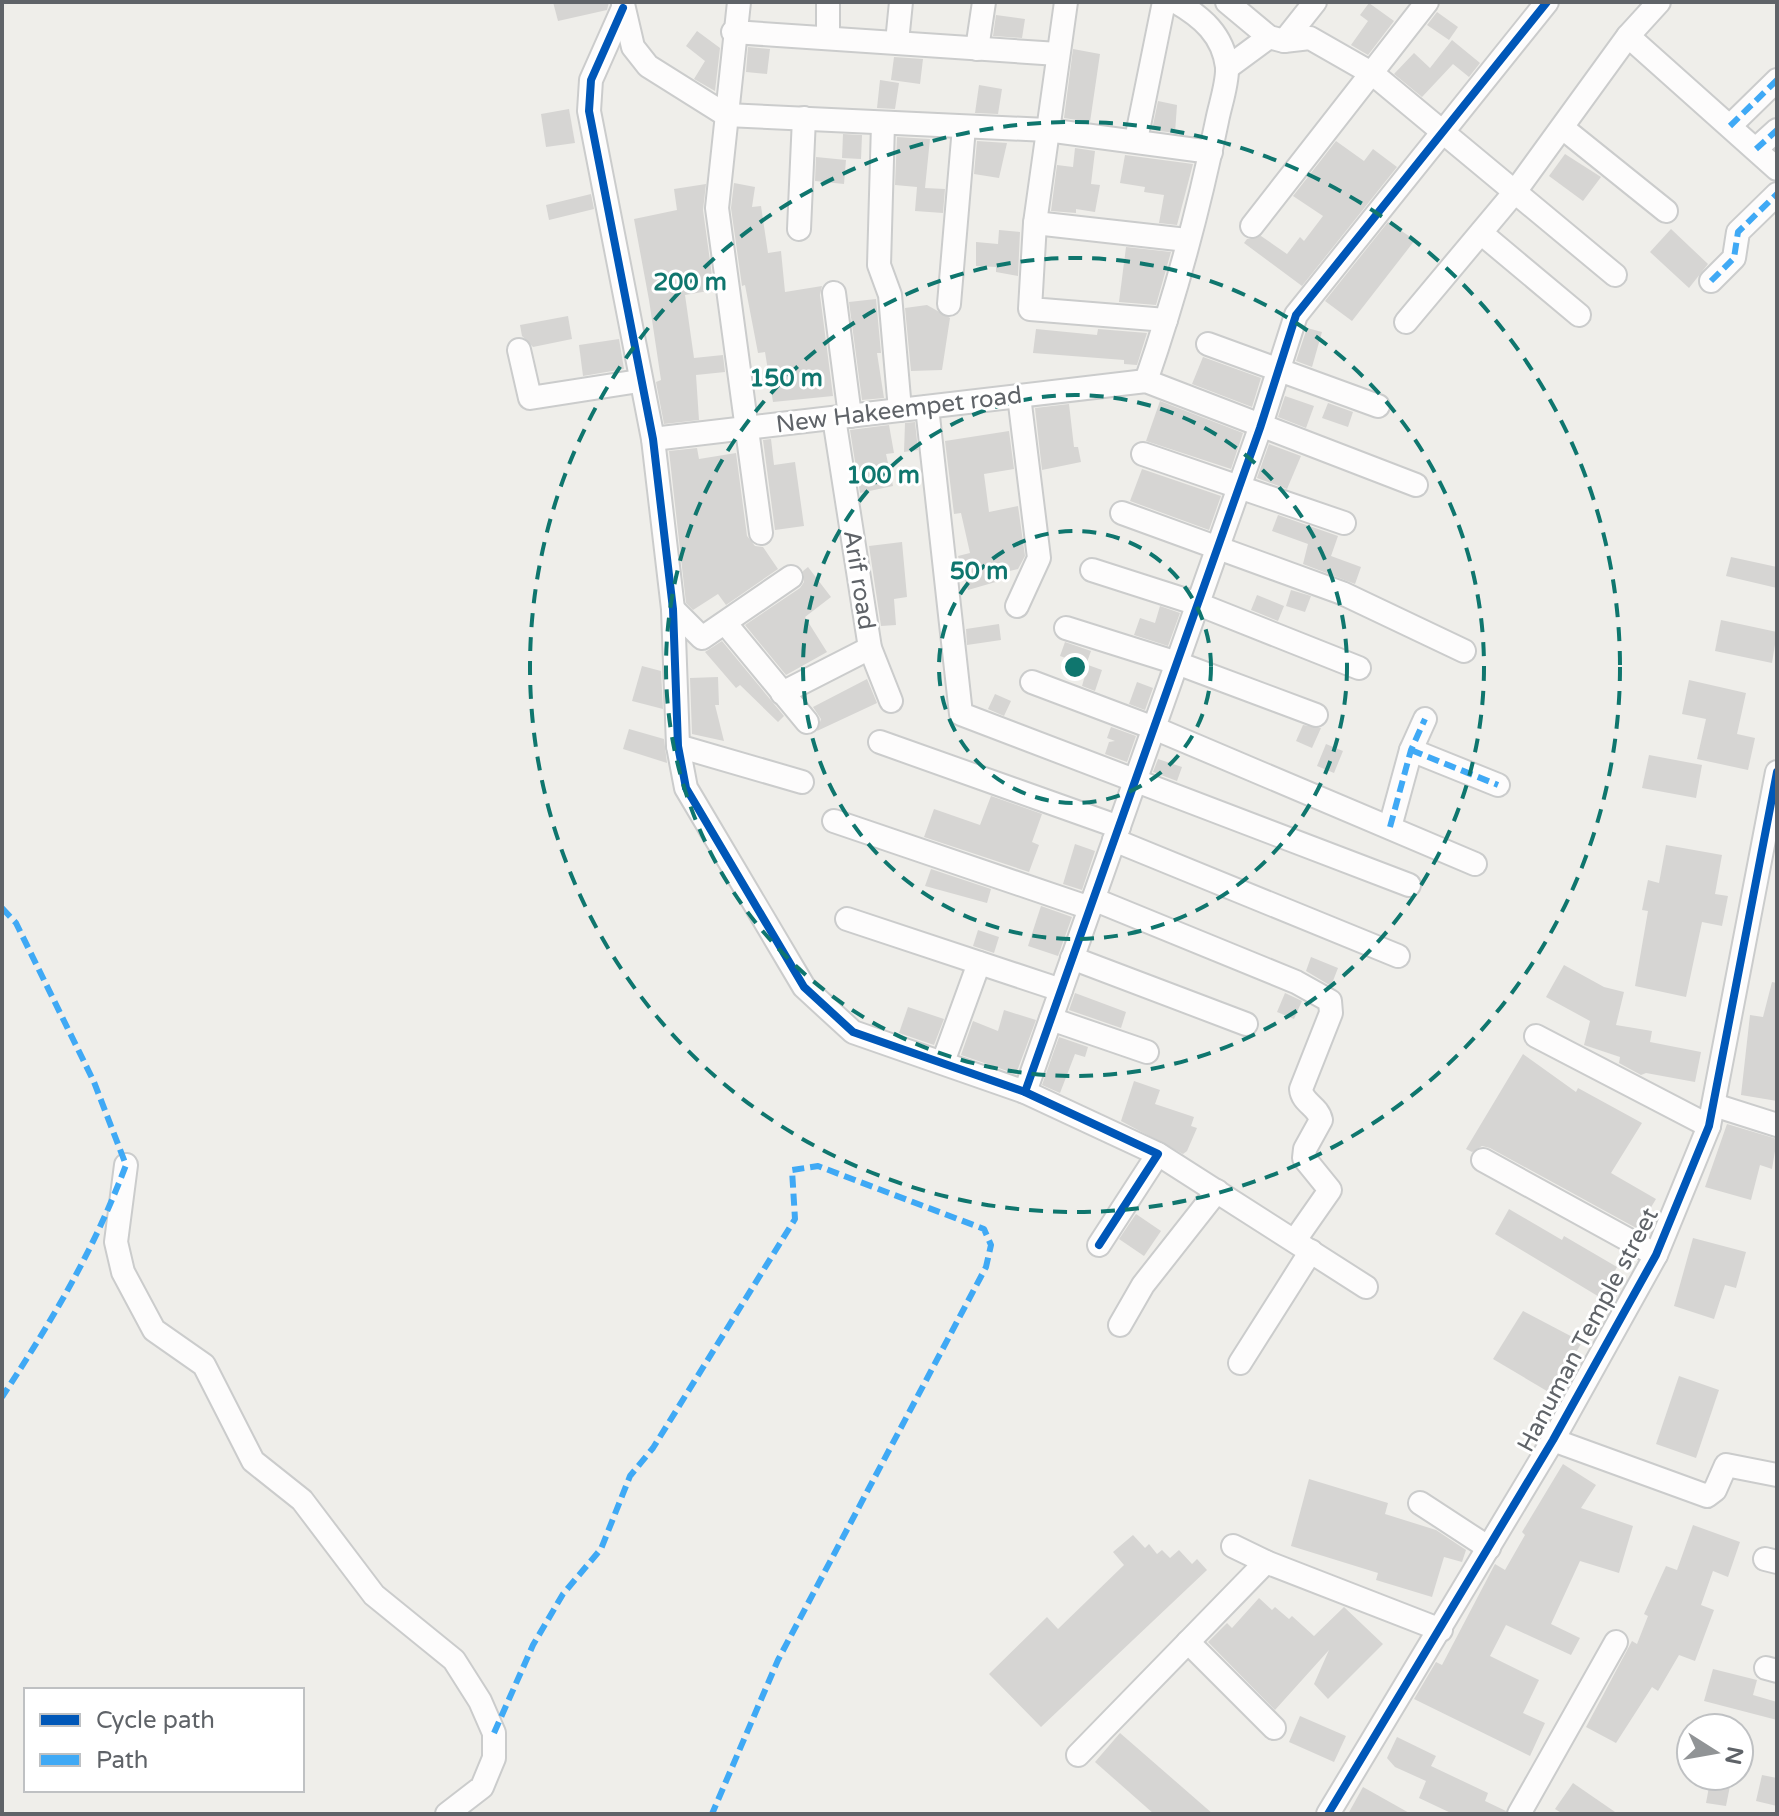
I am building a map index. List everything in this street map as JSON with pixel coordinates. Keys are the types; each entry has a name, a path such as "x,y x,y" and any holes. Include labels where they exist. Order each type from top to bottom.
{"street":[{"path":"739,2 733,32 717,208 761,533"},
{"path":"828,2 828,38"},
{"path":"897,42 901,2"},
{"path":"977,49 984,2"},
{"path":"1066,2 1035,223 1030,309 1166,320"},
{"path":"1136,140 1164,2"},
{"path":"1227,2 1255,50"},
{"path":"1315,2 1255,50 1211,152 1166,320 1156,385 1260,428 1416,485"},
{"path":"1252,226 1303,156 1373,74 1427,2"},
{"path":"1025,1092 1260,428 1296,315 1547,2"},
{"path":"1406,322 1514,193 1564,129 1628,36 1659,2"},
{"path":"623,5 633,47 648,66 726,115 1047,130 1211,152"},
{"path":"623,5 591,80 589,111 639,381 653,439 673,609 678,746 686,788 804,987 853,1032 1025,1092 1158,1154 1366,1287"},
{"path":"1189,5 1217,37 1255,50 1310,38 1373,74 1615,275"},
{"path":"733,32 1058,54"},
{"path":"1628,36 1777,169"},
{"path":"1730,126 1777,80"},
{"path":"799,229 804,118"},
{"path":"883,124 879,265 890,295 900,410"},
{"path":"949,304 964,127"},
{"path":"1564,129 1666,211"},
{"path":"1756,149 1777,130"},
{"path":"1711,281 1734,258 1738,232 1777,194"},
{"path":"1035,223 1187,240"},
{"path":"1481,233 1579,315"},
{"name":"Arif road","path":"834,293 842,417 870,648 891,701"},
{"path":"1208,344 1378,406"},
{"path":"519,350 530,398 639,381"},
{"name":"New Hakeempet road","path":"653,439 1019,396 1156,385"},
{"path":"1017,606 1039,558 1019,396"},
{"path":"927,407 961,714 1409,885"},
{"path":"1143,454 1344,523"},
{"path":"1122,513 1342,593 1464,651"},
{"path":"1092,570 1198,604 1359,668"},
{"path":"673,609 702,638 791,577"},
{"path":"726,624 807,722"},
{"path":"1066,628 1177,663 1316,715"},
{"path":"782,693 870,648"},
{"path":"1032,682 1154,728 1475,864"},
{"path":"1390,827 1411,750 1425,719"},
{"path":"880,742 1116,834 1398,956"},
{"path":"678,746 802,782"},
{"path":"1411,750 1498,785"},
{"name":"Hanuman Temple street","path":"1328,1814 1553,1440 1656,1255 1712,1116 1777,772"},
{"path":"834,821 1091,904 1296,982 1330,1001 1331,1013 1301,1089 1304,1099 1316,1109 1321,1120 1305,1149 1304,1158 1330,1190 1240,1363"},
{"path":"847,919 1061,990"},
{"path":"1072,958 1246,1024"},
{"path":"943,1062 979,963"},
{"path":"1051,1019 1147,1052"},
{"path":"1536,1036 1712,1116 1777,1125"},
{"path":"1099,1245 1158,1154"},
{"path":"1483,1160 1656,1255"},
{"path":"126,1165 116,1242 123,1272 154,1330 204,1365 253,1461 302,1500 374,1595 454,1660 480,1701 494,1733 494,1758 482,1787 447,1814"},
{"path":"1120,1325 1143,1285 1217,1191"},
{"path":"1553,1440 1707,1496 1715,1490 1726,1465 1777,1475"},
{"path":"1420,1503 1489,1548"},
{"path":"1233,1546 1266,1562 1441,1630"},
{"path":"1078,1755 1266,1562"},
{"path":"1188,1642 1274,1728"},
{"path":"1519,1814 1616,1642"}],"building":[{"path":"553,2 609,2 607,10 558,21"},
{"path":"1369,3 1394,21 1368,55 1351,45 1368,21 1360,15"},
{"path":"1437,12 1458,27 1449,40 1427,25"},
{"path":"996,15 1025,19 1022,38 993,36"},
{"path":"697,31 720,48 715,91 694,79 705,61 686,46"},
{"path":"1452,40 1480,63 1469,77 1453,64 1422,97 1394,74 1414,53 1430,68"},
{"path":"748,47 770,49 767,74 746,72"},
{"path":"1073,49 1100,54 1090,122 1064,118"},
{"path":"894,57 923,59 920,84 891,80"},
{"path":"880,80 899,83 895,109 877,108"},
{"path":"979,85 1002,89 998,114 975,113"},
{"path":"1158,101 1177,105 1175,133 1152,130"},
{"path":"569,109 575,143 546,147 541,114"},
{"path":"843,134 862,135 861,159 842,158"},
{"path":"897,137 930,139 925,188 945,189 943,213 915,211 917,187 895,185"},
{"path":"977,141 1007,143 999,178 974,174"},
{"path":"1336,141 1364,161 1373,149 1397,167 1302,286 1244,243 1247,239 1261,236 1287,254 1300,237 1304,241 1323,216 1293,196"},
{"path":"1075,148 1095,151 1091,184 1100,185 1095,212 1076,209 1076,213 1051,211 1057,165 1073,167"},
{"path":"1565,154 1601,177 1583,201 1549,176"},
{"path":"1125,155 1193,164 1177,225 1159,223 1164,195 1144,192 1145,187 1120,183"},
{"path":"816,157 846,160 844,184 815,181"},
{"path":"734,183 755,187 752,207 761,206 768,253 781,251 785,292 822,286 820,295 833,396 773,402 765,352 758,353 745,285 742,286 731,208"},
{"path":"706,184 703,210 714,290 685,295 694,358 723,355 725,372 696,375 699,420 664,424 656,382 661,380 634,219 677,210 674,189"},
{"path":"591,194 594,209 549,220 546,205"},
{"path":"1388,222 1415,240 1352,321 1325,301"},
{"path":"1671,229 1708,264 1689,288 1650,252"},
{"path":"999,230 1020,232 1018,276 996,272 996,267 976,266 976,242 998,244"},
{"path":"1126,247 1171,252 1156,305 1119,302"},
{"path":"876,299 881,353 877,353 884,398 862,400 849,302"},
{"path":"927,305 950,318 942,370 911,371 905,308"},
{"path":"568,316 572,339 533,347 522,336 520,325"},
{"path":"1307,328 1322,332 1312,367 1296,361"},
{"path":"1036,329 1097,335 1098,329 1147,333 1137,365 1124,364 1124,360 1033,353"},
{"path":"619,339 624,369 583,376 579,345"},
{"path":"1203,357 1261,378 1252,407 1192,384"},
{"path":"1285,396 1314,406 1306,428 1278,417"},
{"path":"1160,401 1243,433 1231,469 1146,441"},
{"path":"1328,403 1353,412 1348,427 1322,418"},
{"path":"1069,404 1074,447 1078,447 1081,462 1042,470 1035,408"},
{"path":"915,422 918,450 904,452 905,423"},
{"path":"889,425 894,453 886,454 893,486 860,493 850,430"},
{"path":"1009,431 1014,469 984,474 989,512 1018,506 1025,556 1018,569 997,574 999,581 968,590 958,556 970,553 961,513 954,514 945,441"},
{"path":"771,439 774,465 795,462 804,526 775,530 763,440"},
{"path":"1269,444 1301,456 1287,489 1257,478"},
{"path":"697,448 699,459 736,453 747,536 755,546 763,547 778,569 726,605 718,594 693,610 686,603 669,451"},
{"path":"1142,469 1221,496 1209,530 1130,501"},
{"path":"1278,515 1338,536 1331,556 1361,567 1355,584 1303,564 1308,544 1272,531"},
{"path":"902,542 907,597 894,599 896,625 881,626 869,546"},
{"path":"1731,557 1777,567 1777,588 1726,576"},
{"path":"808,567 831,597 805,617 827,652 786,675 745,625 800,588 804,582 803,571"},
{"path":"1291,590 1311,596 1305,612 1286,606"},
{"path":"1257,595 1284,606 1278,621 1251,610"},
{"path":"1160,606 1180,613 1168,646 1134,635 1140,618 1155,623"},
{"path":"1721,620 1777,632 1772,663 1715,651"},
{"path":"999,624 1001,640 967,645 966,629"},
{"path":"722,641 784,716 778,722 740,685 736,688 705,652"},
{"path":"1065,642 1091,651 1086,665 1060,656"},
{"path":"1088,665 1102,670 1095,691 1082,686"},
{"path":"642,666 661,671 663,709 632,701"},
{"path":"718,677 719,705 715,705 724,741 692,734 690,678"},
{"path":"867,679 877,703 817,731 821,719 813,707"},
{"path":"1689,680 1746,693 1737,734 1755,738 1748,770 1697,759 1706,719 1682,714"},
{"path":"1137,682 1153,688 1145,710 1129,704"},
{"path":"995,694 1011,701 1004,716 988,709"},
{"path":"1303,725 1321,728 1312,748 1296,741"},
{"path":"1111,727 1136,736 1127,762 1105,754 1109,742 1115,741 1107,738"},
{"path":"629,729 664,739 667,763 623,749"},
{"path":"1326,744 1343,751 1334,773 1317,766"},
{"path":"1649,755 1702,765 1696,798 1642,788"},
{"path":"1158,759 1182,767 1177,781 1153,772"},
{"path":"991,796 1042,814 1032,842 1039,845 1029,872 924,837 934,809 980,825"},
{"path":"1075,844 1095,851 1082,890 1063,884"},
{"path":"1666,845 1722,855 1715,894 1728,896 1722,926 1702,922 1686,997 1635,986 1648,911 1642,910 1648,880 1659,883"},
{"path":"931,869 991,889 987,903 925,886"},
{"path":"1041,906 1072,917 1058,956 1028,946"},
{"path":"978,930 999,937 994,953 973,946"},
{"path":"1311,957 1338,968 1331,986 1306,971"},
{"path":"1564,965 1604,987 1624,992 1616,1025 1652,1031 1650,1042 1701,1052 1695,1082 1646,1073 1641,1075 1619,1063 1620,1057 1584,1045 1590,1021 1546,997"},
{"path":"1772,982 1777,983 1777,1101 1741,1095 1750,1015 1763,1017"},
{"path":"1075,993 1126,1012 1121,1028 1069,1010"},
{"path":"1285,993 1302,1001 1294,1019 1277,1012"},
{"path":"908,1007 944,1019 934,1045 899,1033"},
{"path":"1004,1010 1036,1020 1016,1074 961,1055 973,1021 998,1031"},
{"path":"1059,1037 1088,1047 1085,1057 1075,1054 1060,1093 1042,1085"},
{"path":"1523,1054 1576,1092 1578,1088 1642,1123 1611,1173 1656,1199 1638,1229 1490,1148 1482,1146 1472,1152 1466,1149"},
{"path":"1134,1081 1160,1090 1155,1104 1194,1117 1191,1126 1197,1128 1183,1154 1121,1121"},
{"path":"1727,1124 1777,1139 1772,1169 1760,1165 1751,1200 1705,1187"},
{"path":"1509,1209 1617,1267 1601,1298 1495,1234"},
{"path":"1136,1214 1161,1231 1144,1256 1119,1239"},
{"path":"1693,1238 1746,1252 1736,1288 1725,1285 1714,1319 1674,1306"},
{"path":"1523,1311 1582,1342 1552,1394 1493,1359"},
{"path":"1679,1376 1719,1390 1696,1458 1656,1444"},
{"path":"1563,1464 1596,1485 1581,1508 1633,1526 1619,1573 1580,1561 1551,1624 1580,1638 1571,1655 1506,1625 1490,1656 1539,1680 1523,1713 1545,1723 1530,1756 1414,1699 1436,1662 1442,1665 1495,1564 1505,1570 1525,1535 1522,1532"},
{"path":"1309,1479 1388,1503 1385,1514 1436,1530 1466,1550 1462,1562 1444,1557 1432,1597 1376,1580 1378,1573 1291,1546"},
{"path":"1693,1525 1740,1542 1728,1577 1713,1571 1701,1605 1714,1610 1695,1661 1679,1655 1658,1691 1652,1687 1616,1743 1586,1727 1632,1641 1637,1644 1648,1616 1644,1614 1666,1566 1677,1570"},
{"path":"1133,1535 1145,1548 1149,1544 1157,1554 1162,1550 1170,1558 1179,1550 1192,1564 1197,1559 1207,1570 1041,1727 989,1674 1047,1617 1058,1629 1124,1565 1113,1552"},
{"path":"1259,1598 1272,1610 1275,1607 1289,1619 1292,1616 1314,1636 1344,1607 1383,1644 1328,1699 1314,1684 1329,1650 1275,1710 1208,1642 1227,1623 1232,1628"},
{"path":"1713,1669 1757,1680 1753,1695 1777,1702 1777,1720 1755,1712 1704,1701"},
{"path":"1300,1716 1346,1736 1334,1762 1289,1742"},
{"path":"1120,1733 1213,1814 1154,1814 1095,1762"},
{"path":"1397,1737 1436,1756 1431,1766 1488,1793 1485,1801 1506,1811 1505,1814 1453,1814 1419,1798 1426,1781 1395,1767 1387,1758"},
{"path":"1762,1775 1777,1778 1777,1806 1756,1801"},
{"path":"1573,1783 1618,1814 1563,1814 1555,1809"},
{"path":"1363,1787 1411,1814 1348,1814"},
{"path":"1708,1792 1729,1792 1726,1806 1706,1803"}],"marked path":[{"path":"1730,126 1777,80"},
{"path":"1756,149 1777,130"},
{"path":"1711,281 1734,258 1738,232 1777,194"},
{"path":"1390,827 1411,750 1425,719"},
{"path":"1411,750 1498,785"},
{"path":"2,908 16,923 94,1082 126,1165 100,1227 71,1284 2,1397"},
{"path":"494,1733 533,1645 563,1594 601,1549 630,1476 653,1448 795,1219 792,1170 818,1166 984,1229 991,1245 986,1267 778,1660 712,1814"}],"cycle path":[{"path":"1025,1092 1260,428 1296,315 1547,2"},
{"path":"623,8 591,80 589,111 653,439 673,609 678,746 686,788 804,987 853,1032 1025,1092 1158,1154 1099,1245"},
{"path":"1328,1814 1553,1440 1656,1255 1709,1126 1777,772"}]}
